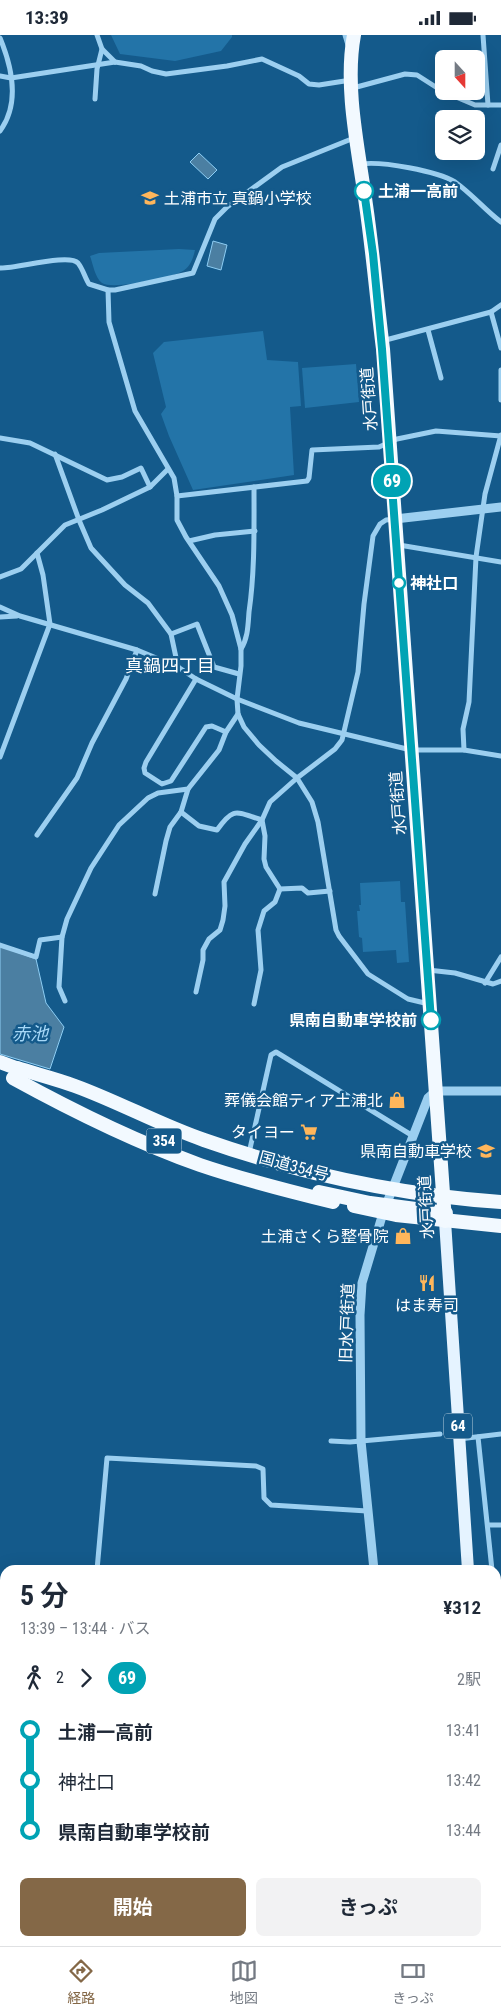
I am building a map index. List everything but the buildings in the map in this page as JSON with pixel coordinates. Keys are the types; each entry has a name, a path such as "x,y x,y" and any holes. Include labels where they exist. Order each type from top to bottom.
{"highway":[{"name":"水戸街道","path":"354,35 352,84 382,341 445,1209"},
{"name":"国道354号","path":"0,1062 10,1074 202,1157 251,1173 320,1187 378,1204 445,1209"},
{"path":"10,1074 76,1086 152,1120 249,1155 392,1190 501,1226"},
{"path":"10,1074 67,1107 200,1165 271,1187 383,1213 445,1209 501,1202"},
{"path":"445,1209 501,1209"},
{"path":"445,1209 501,1219"}],"main road":[{"name":"水戸街道","path":"445,1209 468,1565"}],"street":[{"path":"96,35 102,49 115,62"},
{"path":"345,35 352,65"},
{"path":"483,35 488,105"},
{"path":"0,38 9,59 12,96 5,124 0,131"},
{"path":"95,99 98,65 102,49"},
{"path":"0,76 11,78 115,62 141,66 166,74 227,66 262,59 299,76 309,84 352,84 405,74 418,75 442,91 475,105 501,105"},
{"path":"0,268 44,261 75,261 79,264 89,284 108,290 148,284 193,273 215,219 227,207 282,167 357,137"},
{"path":"493,169 501,145"},
{"path":"361,164 382,164 441,176 469,193 501,223"},
{"path":"108,290 109,322 135,411 174,478 177,496 177,520 219,586 232,615 241,649 237,699 238,714 244,727 259,745 297,778 312,802 318,822 336,930 364,970 408,999 430,1004"},
{"path":"382,341 491,312 501,305"},
{"path":"491,312 501,348"},
{"path":"428,330 441,378"},
{"path":"501,369 501,400"},
{"path":"177,496 307,481 309,479 312,450 379,447 397,439 436,431 501,436 485,494 476,557 469,701 463,729 464,750"},
{"path":"0,438 30,443 108,480 122,477 141,468 150,487"},
{"path":"55,454 78,520 91,548 125,585 148,603 172,634 178,667"},
{"path":"0,577 21,569 41,547 66,525 150,487 168,469"},
{"path":"241,649 246,640 253,584 254,487"},
{"path":"196,992 203,960 203,950 209,939 220,930 225,906 224,882 245,844 262,820 270,802 334,749 342,740 358,672 373,536 380,524 386,520 501,507"},
{"path":"189,541 215,535 254,531"},
{"path":"396,545 501,562"},
{"path":"0,757 50,624 45,584 37,553"},
{"path":"0,607 20,616 137,650 178,667 196,679 237,699 299,723 411,750 464,750 501,756"},
{"path":"0,617 20,616"},
{"path":"172,634 197,624 214,667 239,674"},
{"path":"37,835 77,778 92,743 126,679 137,650"},
{"path":"196,679 146,762 145,773 162,783 171,781 206,727 212,726 226,732"},
{"path":"155,894 170,827 181,812 188,789 219,750 226,732 238,714"},
{"path":"64,1001 59,987 62,937 67,919 91,868 119,825 148,798 158,793 188,789"},
{"path":"181,812 199,825 217,830 228,815 236,812 262,820"},
{"path":"262,820 265,836 264,859 266,867 280,889"},
{"path":"280,889 302,888 308,893 330,891"},
{"path":"254,1004 261,970 258,930 264,911 275,902 280,889"},
{"path":"0,945 36,957 40,939 62,937"},
{"path":"485,983 501,957"},
{"path":"427,970 456,973 485,983 493,984 501,981"},
{"path":"249,1155 271,1055 276,1052 413,1136"},
{"path":"436,1091 501,1091"},
{"name":"旧水戸街道","path":"373,1565 361,1441 360,1315 362,1283 371,1247 383,1213 428,1098 436,1091"},
{"path":"419,1121 431,1122 438,1130"},
{"path":"459,1439 501,1433"},
{"path":"331,1441 361,1441 440,1434"},
{"path":"478,1437 492,1565"},
{"path":"97,1565 107,1458 256,1465 263,1469 264,1498 271,1505 367,1511"},
{"path":"488,1525 501,1525"}],"shaded area":[{"path":"111,35 232,35 232,37 221,51 175,61 120,54"},
{"path":"195,250 191,263 184,270 154,280 117,285 108,285 100,281 90,256 99,253"},
{"path":"263,331 267,360 298,362 301,406 290,407 294,475 193,490 161,414 166,407 153,353 164,342"},
{"path":"356,364 359,402 305,408 302,368"},
{"path":"400,881 401,902 405,902 409,962 397,963 396,950 363,952 362,938 359,937 357,911 360,911 359,905 361,905 360,883"}],"water":[{"path":"199,153 217,170 208,179 190,162"},
{"path":"213,241 227,245 221,270 207,266"},
{"name":"赤池","path":"0,946 36,959 46,1003 64,1027 50,1069 0,1054"}],"bus line":[{"name":"69","path":"364,191 373,254 390,443 431,1020"}],"place":[{"name":"土浦一高前","path":"364,191"},
{"name":"土浦市立 真鍋小学校","path":"150,198"},
{"name":"神社口","path":"399,583"},
{"name":"県南自動車学校前","path":"431,1020"},
{"name":"葬儀会館ティア土浦北","path":"397,1100"},
{"name":"タイヨー","path":"309,1132"},
{"name":"県南自動車学校","path":"486,1151"},
{"name":"土浦さくら整骨院","path":"403,1236"},
{"name":"はま寿司","path":"427,1283"}],"district":[{"name":"真鍋四丁目","path":"170,665"}]}
